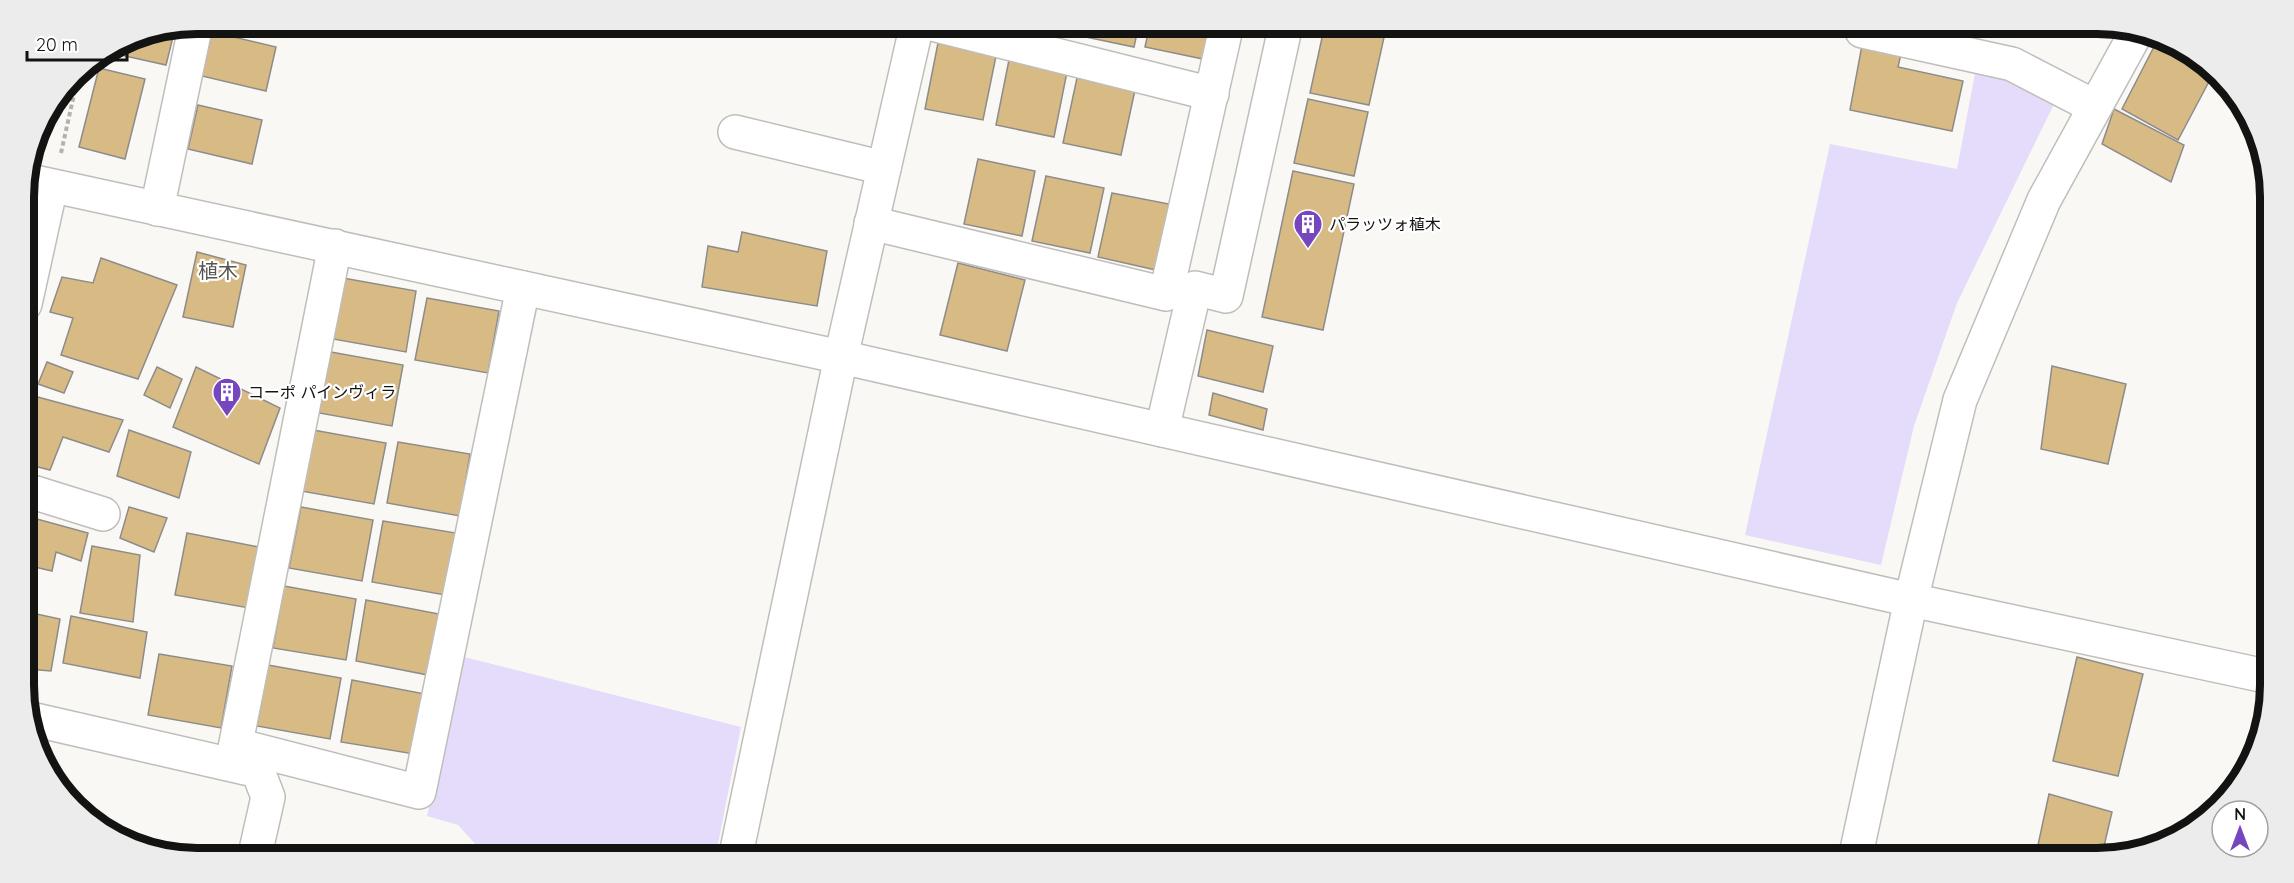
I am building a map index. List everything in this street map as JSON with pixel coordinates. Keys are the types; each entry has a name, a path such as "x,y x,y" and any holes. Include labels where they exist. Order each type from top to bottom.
{"street":[{"path":"157,209 194,34"},
{"path":"737,848 841,357 915,34"},
{"path":"972,34 1212,94"},
{"path":"871,223 1166,294 1225,34"},
{"path":"1162,430 1195,288 1226,296 1284,34"},
{"path":"1876,34 2013,64 2095,107"},
{"path":"1857,848 1911,600 1960,400 2044,201 2133,39"},
{"path":"735,132 884,168"},
{"path":"35,243 46,175 157,209 841,357 1911,600 2260,675"},
{"path":"234,754 334,246"},
{"path":"39,720 234,754 419,792 523,288"},
{"path":"34,493 103,514"},
{"path":"234,754 258,771 268,797 256,848"}],"path":[{"path":"46,175 72,94"}],"shaded area":[{"path":"1976,68 2045,93 2055,102 1957,303 1914,426 1881,565 1745,535 1830,144 1957,169"},
{"path":"464,657 741,727 717,848 479,848 458,825 427,816"}],"building":[{"path":"212,34 276,47 266,91 202,76"},
{"path":"1076,34 1137,34 1134,47"},
{"path":"1148,34 1208,34 1203,59 1145,47"},
{"path":"1323,34 1385,34 1369,105 1310,93"},
{"path":"173,37 166,65 119,55 145,43"},
{"path":"938,43 996,56 983,120 925,109"},
{"path":"1862,45 1902,50 1898,67 1963,81 1952,131 1850,110"},
{"path":"2155,45 2187,62 2210,81 2178,140 2122,109"},
{"path":"1009,60 1067,72 1054,137 996,125"},
{"path":"99,68 145,79 125,159 79,147"},
{"path":"1077,78 1135,90 1121,155 1063,143"},
{"path":"1308,99 1368,112 1354,176 1294,163"},
{"path":"198,105 262,120 252,164 188,149"},
{"path":"2114,109 2184,145 2171,182 2102,144"},
{"path":"978,159 1035,171 1022,236 964,224"},
{"name":"パラッツォ植木","path":"1293,171 1354,184 1323,330 1262,317"},
{"path":"1046,176 1104,188 1090,253 1032,241"},
{"path":"1112,193 1169,204 1156,270 1098,257"},
{"path":"742,232 827,251 817,306 702,287 708,246 738,252"},
{"path":"197,252 246,265 233,327 183,317"},
{"path":"101,258 177,285 138,379 61,355 73,318 50,312 62,277 93,283"},
{"path":"958,263 1025,280 1007,351 940,335"},
{"path":"343,278 416,291 406,352 333,339"},
{"path":"427,298 499,311 488,373 415,360"},
{"path":"1207,330 1273,346 1263,392 1198,376"},
{"path":"331,352 403,365 392,426 319,413"},
{"path":"47,362 73,372 64,393 38,384"},
{"path":"2052,366 2126,384 2108,464 2041,449"},
{"path":"157,367 182,379 170,408 144,395"},
{"name":"コーポ パインヴィラ","path":"196,367 280,408 259,464 173,427"},
{"path":"1213,393 1267,409 1263,430 1209,415"},
{"path":"35,396 123,420 109,452 63,437 50,470 34,466"},
{"path":"129,430 191,452 179,498 117,476"},
{"path":"313,430 386,443 374,504 301,491"},
{"path":"398,442 470,454 460,516 387,503"},
{"path":"129,507 167,518 154,552 120,538"},
{"path":"301,507 373,520 362,581 289,568"},
{"path":"34,518 88,533 81,561 56,552 52,571 34,567"},
{"path":"383,521 456,533 445,595 372,582"},
{"path":"187,533 259,547 249,608 175,595"},
{"path":"92,546 140,555 133,622 80,613"},
{"path":"284,586 356,599 346,660 273,648"},
{"path":"366,600 439,614 428,675 356,661"},
{"path":"34,614 60,619 51,671 34,670"},
{"path":"71,616 147,632 140,678 63,663"},
{"path":"159,654 232,666 221,728 148,715"},
{"path":"2077,657 2143,674 2118,776 2053,761"},
{"path":"268,665 341,678 330,739 257,726"},
{"path":"352,680 425,694 414,754 341,742"},
{"path":"2049,794 2112,812 2104,848 2037,848"}],"place":[{"name":"パラッツォ植木","path":"1308,250"},
{"name":"コーポ パインヴィラ","path":"227,418"}],"district":[{"name":"植木","path":"218,271"}]}
